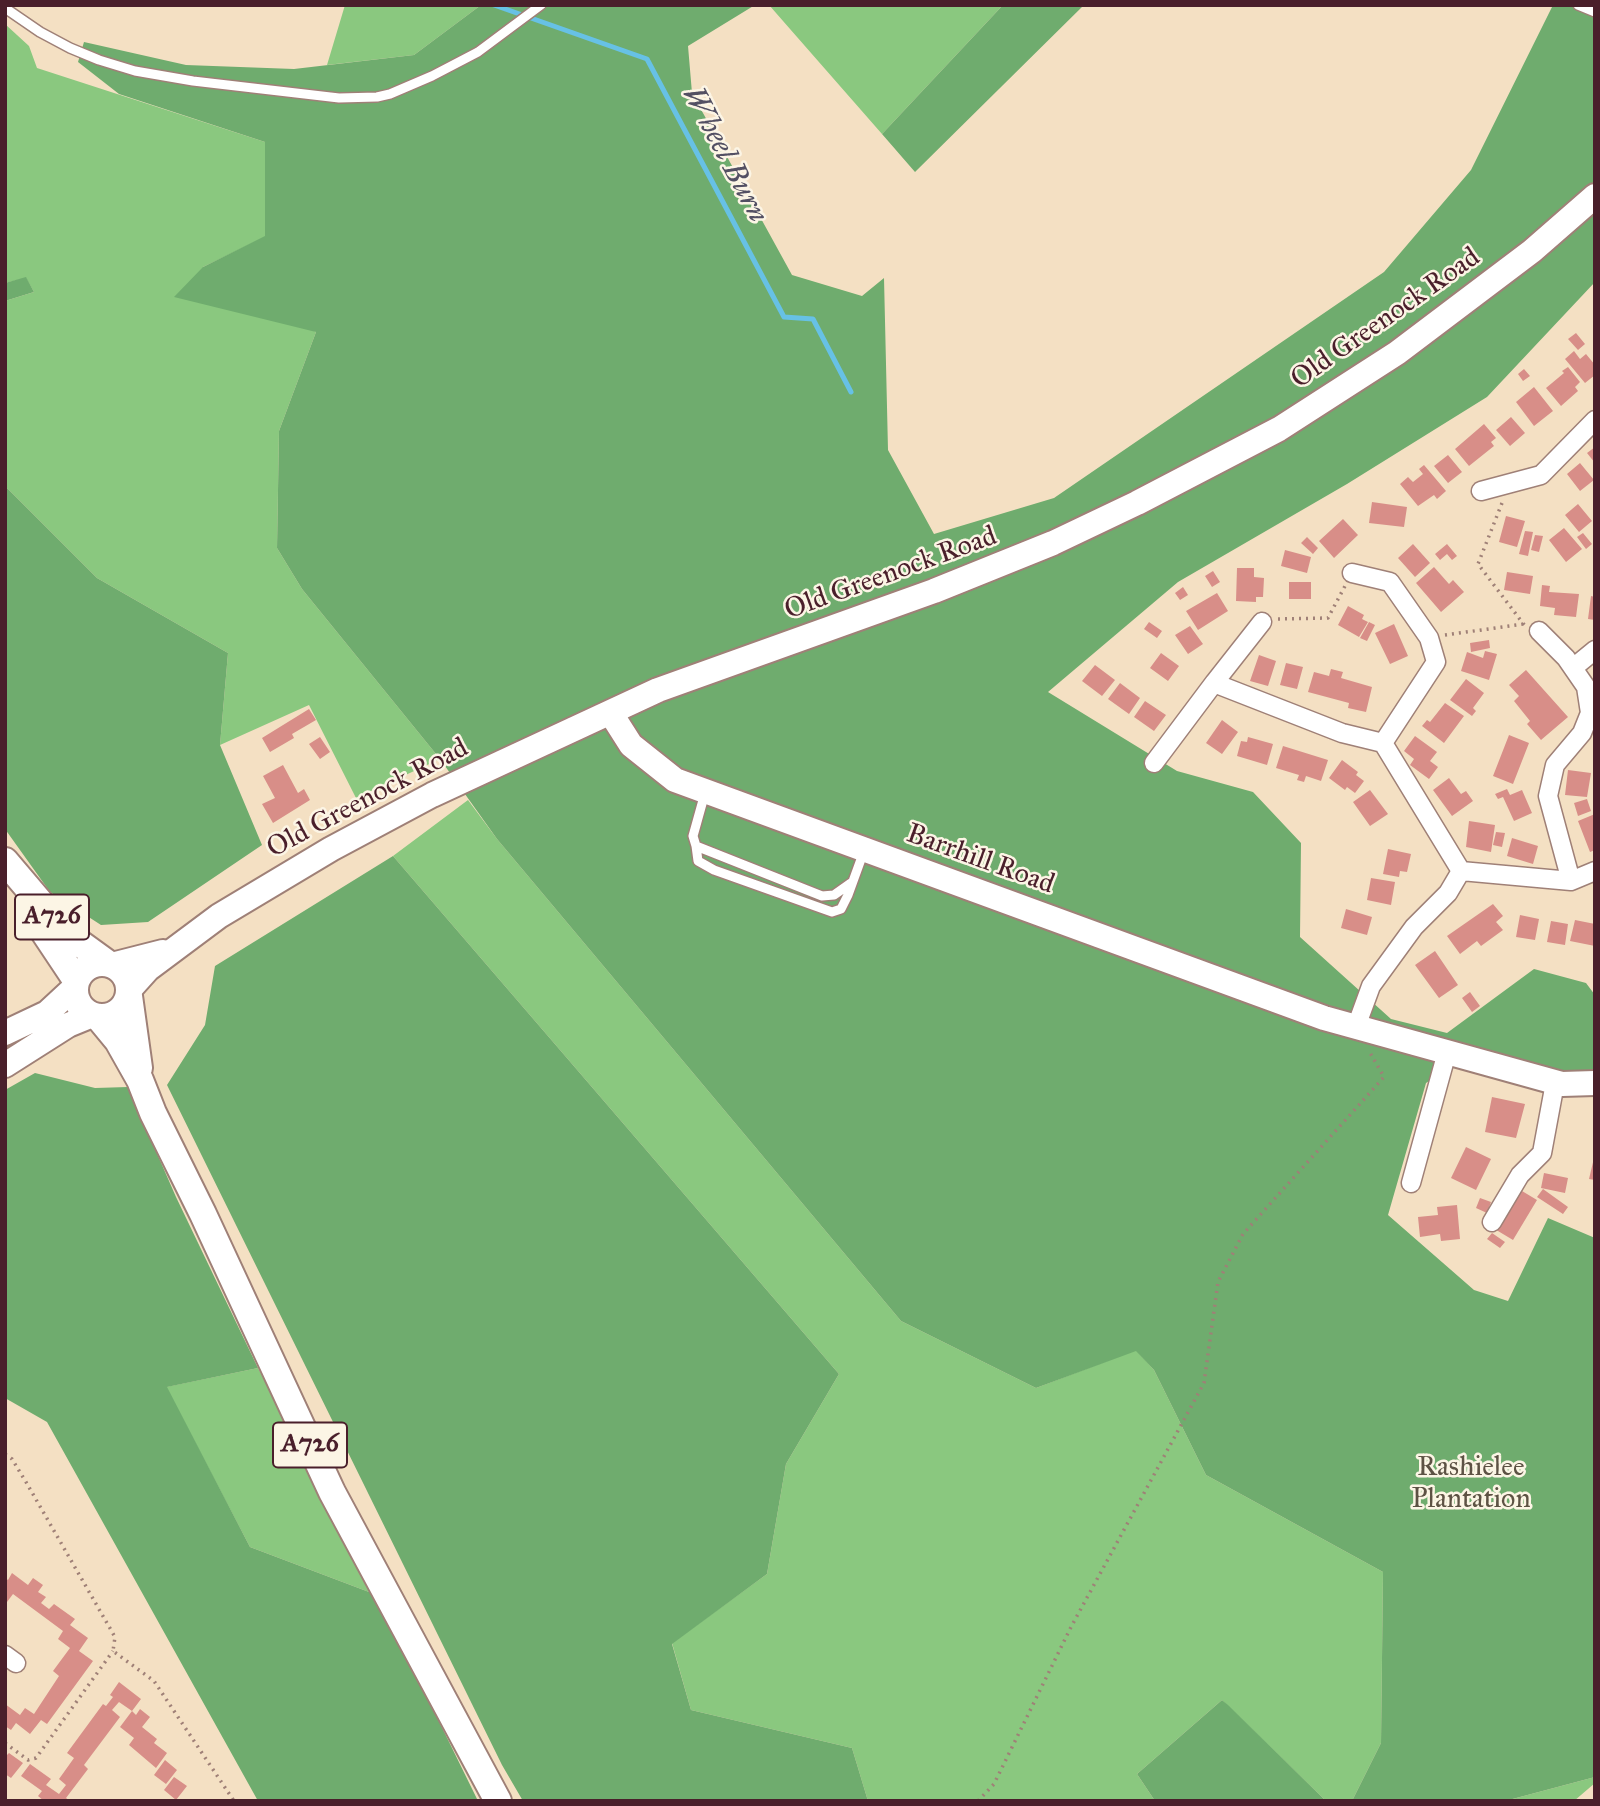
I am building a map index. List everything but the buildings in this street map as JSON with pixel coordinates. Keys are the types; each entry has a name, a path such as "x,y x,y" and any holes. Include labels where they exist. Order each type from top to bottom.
{"main road":[{"name":"A726","path":"6,862 67,934 110,964"},
{"name":"A726","path":"6,862 34,916 75,984"},
{"path":"97,963 110,964 124,974 129,992 126,1003 115,1015 95,1017 78,1004 75,984 81,972 88,966 97,963"},
{"name":"A726","path":"129,992 140,1080"},
{"name":"A726","path":"95,1017 118,1041 140,1080 153,1113 332,1492 498,1801"}],"street":[{"name":"Old Greenock Road","path":"129,992 148,969 219,916 342,843 432,795 658,690 990,570 1053,543 1169,487 1279,429 1397,353 1532,251 1595,196"},
{"path":"1480,491 1541,475 1595,420"},
{"path":"1352,573 1390,582 1429,638 1436,662 1383,743"},
{"path":"1154,763 1262,622"},
{"path":"1531,629 1566,658 1586,687 1590,713 1582,733 1555,765 1548,796 1571,881"},
{"path":"1573,668 1595,650"},
{"path":"1214,683 1342,733 1383,743 1461,872"},
{"name":"Barrhill Road","path":"610,712 631,745 675,780 1311,1013 1555,1083 1595,1083"},
{"path":"1461,872 1571,881 1595,871"},
{"path":"1356,1027 1371,986 1414,927 1448,893 1461,872"},
{"name":"Old Greenock Road","path":"110,964 135,961 174,948"},
{"path":"5,1033 47,1013 75,984"},
{"path":"5,1065 68,1025 95,1017"},
{"path":"1411,1183 1447,1052"},
{"path":"1492,1222 1520,1175 1542,1153 1555,1083"}],"lane":[{"path":"1578,5 1595,12"},
{"path":"5,8 70,48 135,71 324,98 365,98 390,94 449,68 478,52 539,7"},
{"path":"705,791 693,836 698,861 714,870 832,912 841,909 865,849"},
{"path":"696,846 822,896 834,895 851,883"}],"path":[{"path":"1510,482 1478,564 1531,629"},
{"path":"1262,622 1328,618 1352,573"},
{"path":"1429,638 1531,629"},
{"path":"978,1801 994,1784 1071,1627 1204,1383 1218,1282 1243,1234 1384,1077 1356,1027"},
{"path":"5,1454 12,1459 26,1482 115,1637 113,1651 36,1758 28,1760 5,1743"},
{"path":"113,1651 154,1681 234,1801"}],"green space":[{"path":"345,5 481,5 414,55 327,65"},
{"name":"Rashielee Plantation","path":"481,5 755,5 688,46 692,93 792,275 862,296 884,278 888,450 934,534 1054,498 1384,272 1471,170 1553,5 1595,5 1595,282 1487,397 1347,484 1178,582 1048,692 1177,771 1253,792 1301,843 1300,937 1391,1019 1447,1033 1534,969 1586,983 1595,995 1595,1069 1568,1077 1474,1052 1426,1083 1388,1215 1474,1290 1508,1301 1548,1218 1595,1238 1595,1777 1505,1801 1352,1801 1381,1743 1383,1572 1206,1475 1154,1370 1136,1351 1036,1388 901,1321 497,839 440,759 302,589 277,548 279,431 316,332 174,297 203,267 265,236 265,142 119,94 78,62 84,42 186,65 294,69 414,55"},
{"path":"769,5 1003,5 882,134"},
{"path":"1003,5 1084,5 915,172 882,134"},
{"path":"5,24 29,46 37,68 265,142 265,237 203,267 316,332 279,431 277,548 302,589 440,759 356,798 309,705 220,745 228,653 97,578 5,486 5,301 34,292 26,278 5,283"},
{"path":"26,277 34,292 5,301 5,283"},
{"path":"5,486 97,578 228,653 220,745 262,845 148,922 101,925 50,892 5,829"},
{"path":"468,800 497,839 901,1321 1036,1388 1136,1350 1154,1370 1206,1475 1383,1572 1381,1743 1352,1801 1326,1801 1222,1700 1137,1774 1155,1801 868,1801 852,1748 691,1710 672,1643 767,1574 786,1464 839,1374 393,856"},
{"path":"393,856 839,1374 786,1464 767,1574 672,1644 691,1710 852,1748 868,1801 523,1801 502,1765 167,1085 205,1025 215,966"},
{"path":"35,1073 95,1088 128,1087 176,1197 258,1368 167,1387 250,1547 377,1595 478,1801 258,1801 47,1422 5,1398 5,1090"},
{"path":"258,1368 377,1595 250,1547 166,1387"},
{"path":"1222,1700 1326,1801 1155,1801 1137,1774"},
{"path":"1595,1777 1595,1783 1574,1801 1505,1801"}],"waterway":[{"name":"Wheel Burn","path":"494,5 647,59 784,317 813,319 851,392"}]}
